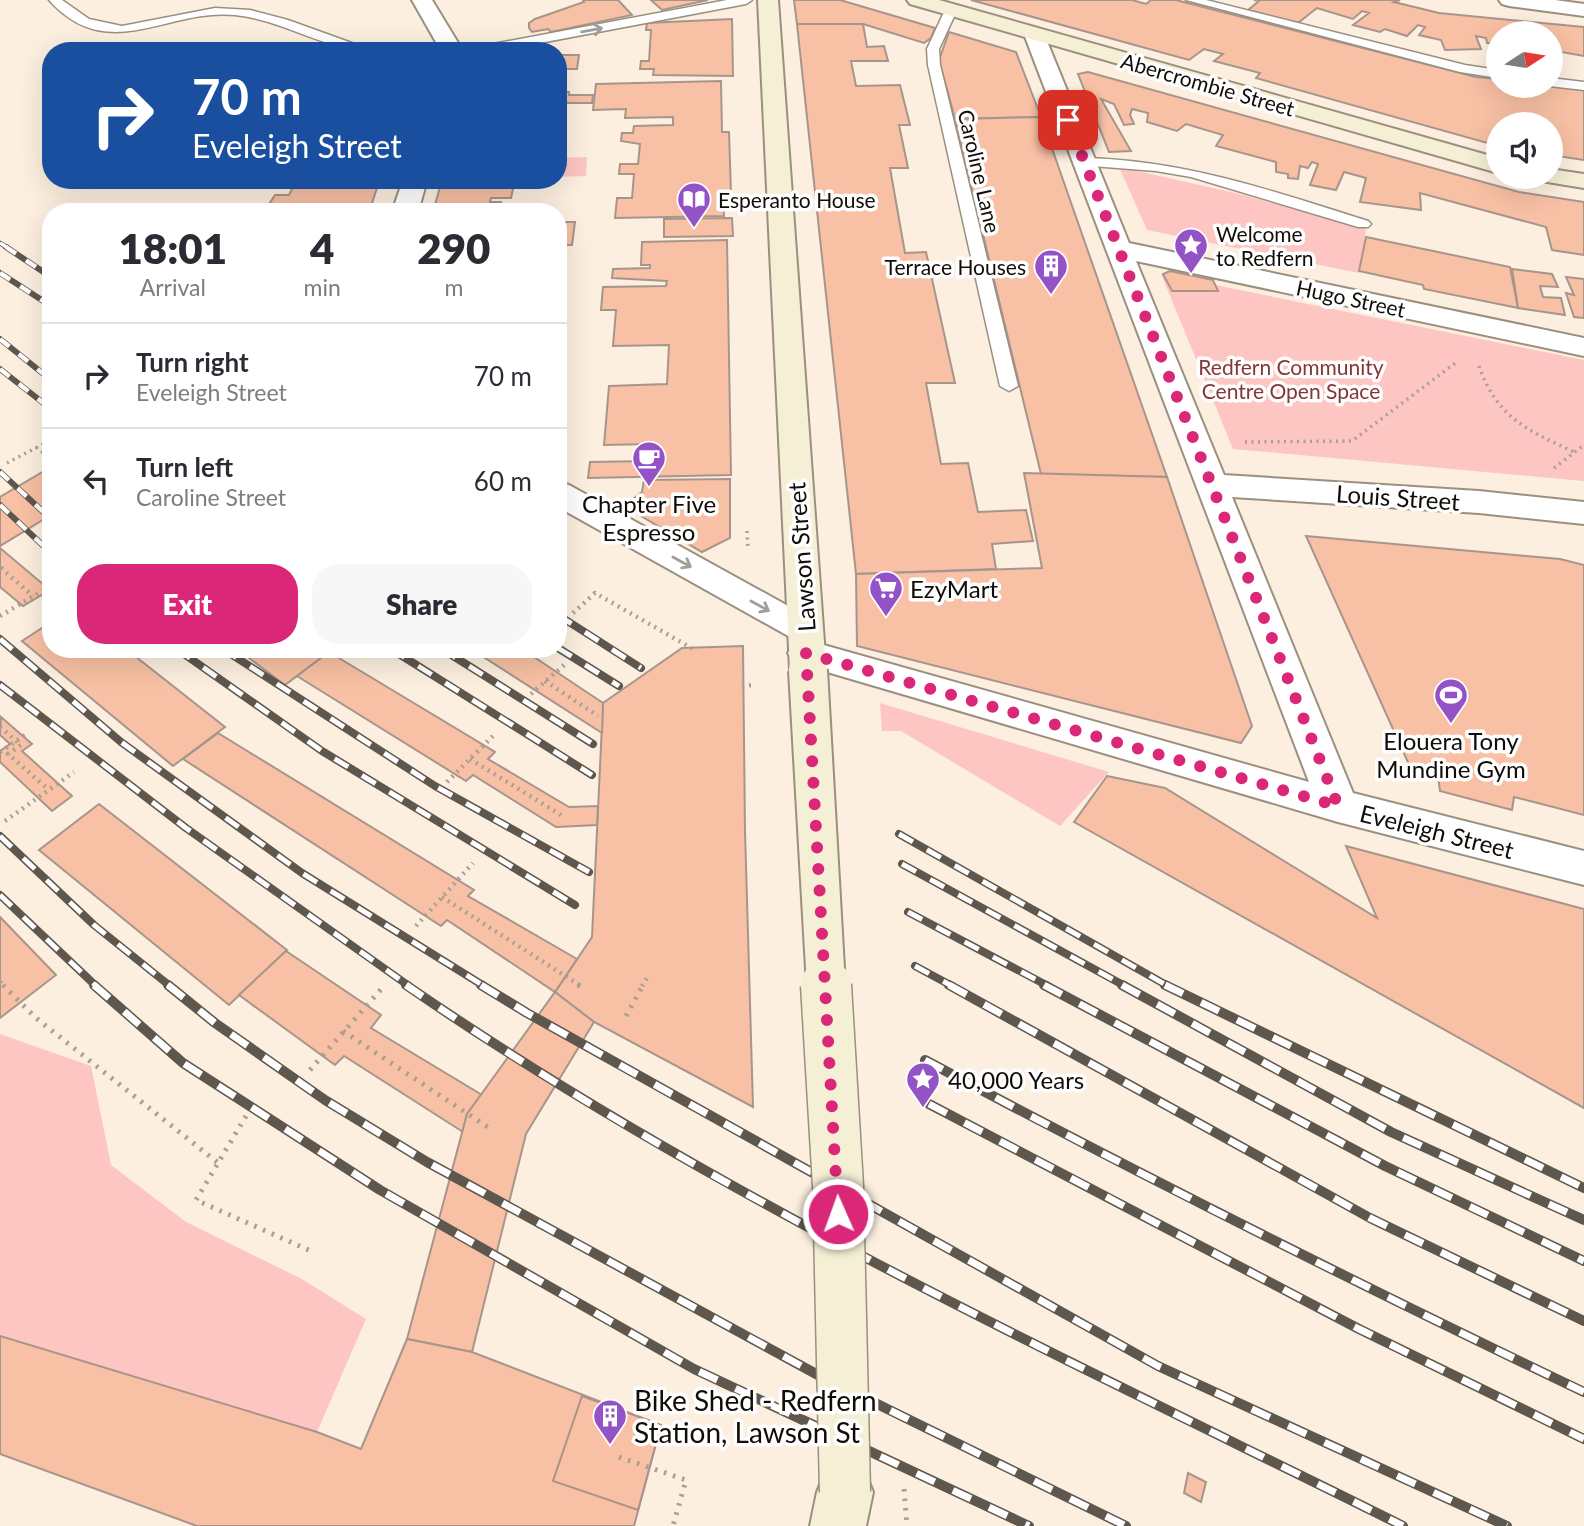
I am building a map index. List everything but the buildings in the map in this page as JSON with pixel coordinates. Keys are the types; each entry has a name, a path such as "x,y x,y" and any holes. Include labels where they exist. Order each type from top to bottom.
{"street":[{"path":"422,0 447,42"},
{"name":"Lawson Street","path":"768,0 838,1186 844,1515"},
{"name":"Abercrombie Street","path":"917,0 1486,163"},
{"path":"1509,0 1584,10"},
{"path":"1034,34 1338,806"},
{"path":"1563,178 1584,181"},
{"name":"Hugo Street","path":"1119,249 1584,347"},
{"name":"Louis Street","path":"1211,485 1479,502 1584,513"},
{"name":"Eveleigh Street","path":"567,499 806,652 1338,806 1584,868"}],"lane":[{"path":"55,0 84,22 104,28 130,30 209,10 233,11 256,14 334,42"},
{"path":"524,42 746,0"},
{"path":"1192,0 1486,72"},
{"name":"Caroline Lane","path":"951,10 933,49 934,65 1009,386"},
{"path":"1563,84 1584,86"},
{"path":"1084,162 1121,161 1179,170 1363,224"}],"path":[{"path":"1478,362 1485,388 1496,406 1518,424 1574,452"},
{"path":"1195,442 1352,441 1455,364"},
{"path":"7,463 42,444"},
{"path":"36,447 42,452"},
{"path":"0,567 33,596"},
{"path":"0,616 42,591"},
{"path":"573,612 595,593 695,650"},
{"path":"531,694 564,665"},
{"path":"545,681 598,716"},
{"path":"742,686 753,685"},
{"path":"0,727 22,745 8,754 49,790"},
{"path":"1,749 28,733"},
{"path":"447,782 496,733"},
{"path":"470,759 564,817"},
{"path":"5,821 74,772"},
{"path":"416,926 473,863"},
{"path":"442,897 585,989"},
{"path":"626,1016 648,976"},
{"path":"0,982 36,1018 217,1162"},
{"path":"310,1070 383,987"},
{"path":"343,1031 492,1130"},
{"path":"246,1116 195,1200 313,1252"},
{"path":"620,1457 686,1480 673,1526"}],"green space":[{"path":"587,157 586,176 567,177 567,158"},
{"path":"1119,167 1240,194 1366,229 1359,273 1147,230"},
{"name":"Redfern Community Centre Open Space","path":"1161,274 1584,360 1584,481 1233,449"},
{"path":"880,703 1109,772 1060,826 901,731 882,731"},
{"path":"0,1034 91,1066 111,1165 186,1222 302,1279 366,1319 317,1432 0,1336"}],"railway":[{"path":"0,243 8,248"},
{"path":"6,247 42,271"},
{"path":"0,273 42,300"},
{"path":"0,339 42,373"},
{"path":"0,369 42,402"},
{"path":"0,472 42,511"},
{"path":"0,505 42,545"},
{"path":"567,621 641,668"},
{"path":"0,639 121,742 302,873 484,986"},
{"path":"567,654 619,686"},
{"path":"190,658 322,751 575,905"},
{"path":"237,658 435,786 589,872"},
{"path":"405,658 592,775"},
{"path":"456,658 593,744"},
{"path":"0,685 186,828 409,986"},
{"path":"899,834 1168,986"},
{"path":"0,836 94,925 170,986"},
{"path":"902,864 1125,986"},
{"path":"0,895 96,986"},
{"path":"908,912 1048,986"},
{"path":"915,966 952,986"},
{"path":"94,985 183,1063 380,1190 694,1369 1029,1526"},
{"path":"168,985 215,1023 325,1100 427,1162 818,1375 1126,1526"},
{"path":"406,985 524,1063 769,1206 894,1273 1403,1526"},
{"path":"481,985 1158,1366 1507,1526"},
{"path":"949,985 1370,1218 1584,1321"},
{"path":"1044,985 1385,1166 1584,1261"},
{"path":"1122,985 1391,1132 1584,1220"},
{"path":"1165,985 1584,1188"},
{"path":"925,1060 1253,1230 1584,1392"},
{"path":"929,1104 1359,1329 1584,1439"}],"place":[{"name":"Esperanto House","path":"694,229"},
{"name":"Welcome to Redfern","path":"1191,275"},
{"name":"Terrace Houses","path":"1051,296"},
{"name":"Chapter Five Espresso","path":"649,488"},
{"name":"EzyMart","path":"886,618"},
{"name":"Elouera Tony Mundine Gym","path":"1451,725"},
{"name":"40,000 Years","path":"923,1109"},
{"name":"Bike Shed - Redfern Station, Lawson St","path":"610,1446"}],"route":[{"path":"838,1214 806,653 1338,806 1068,120"}]}
